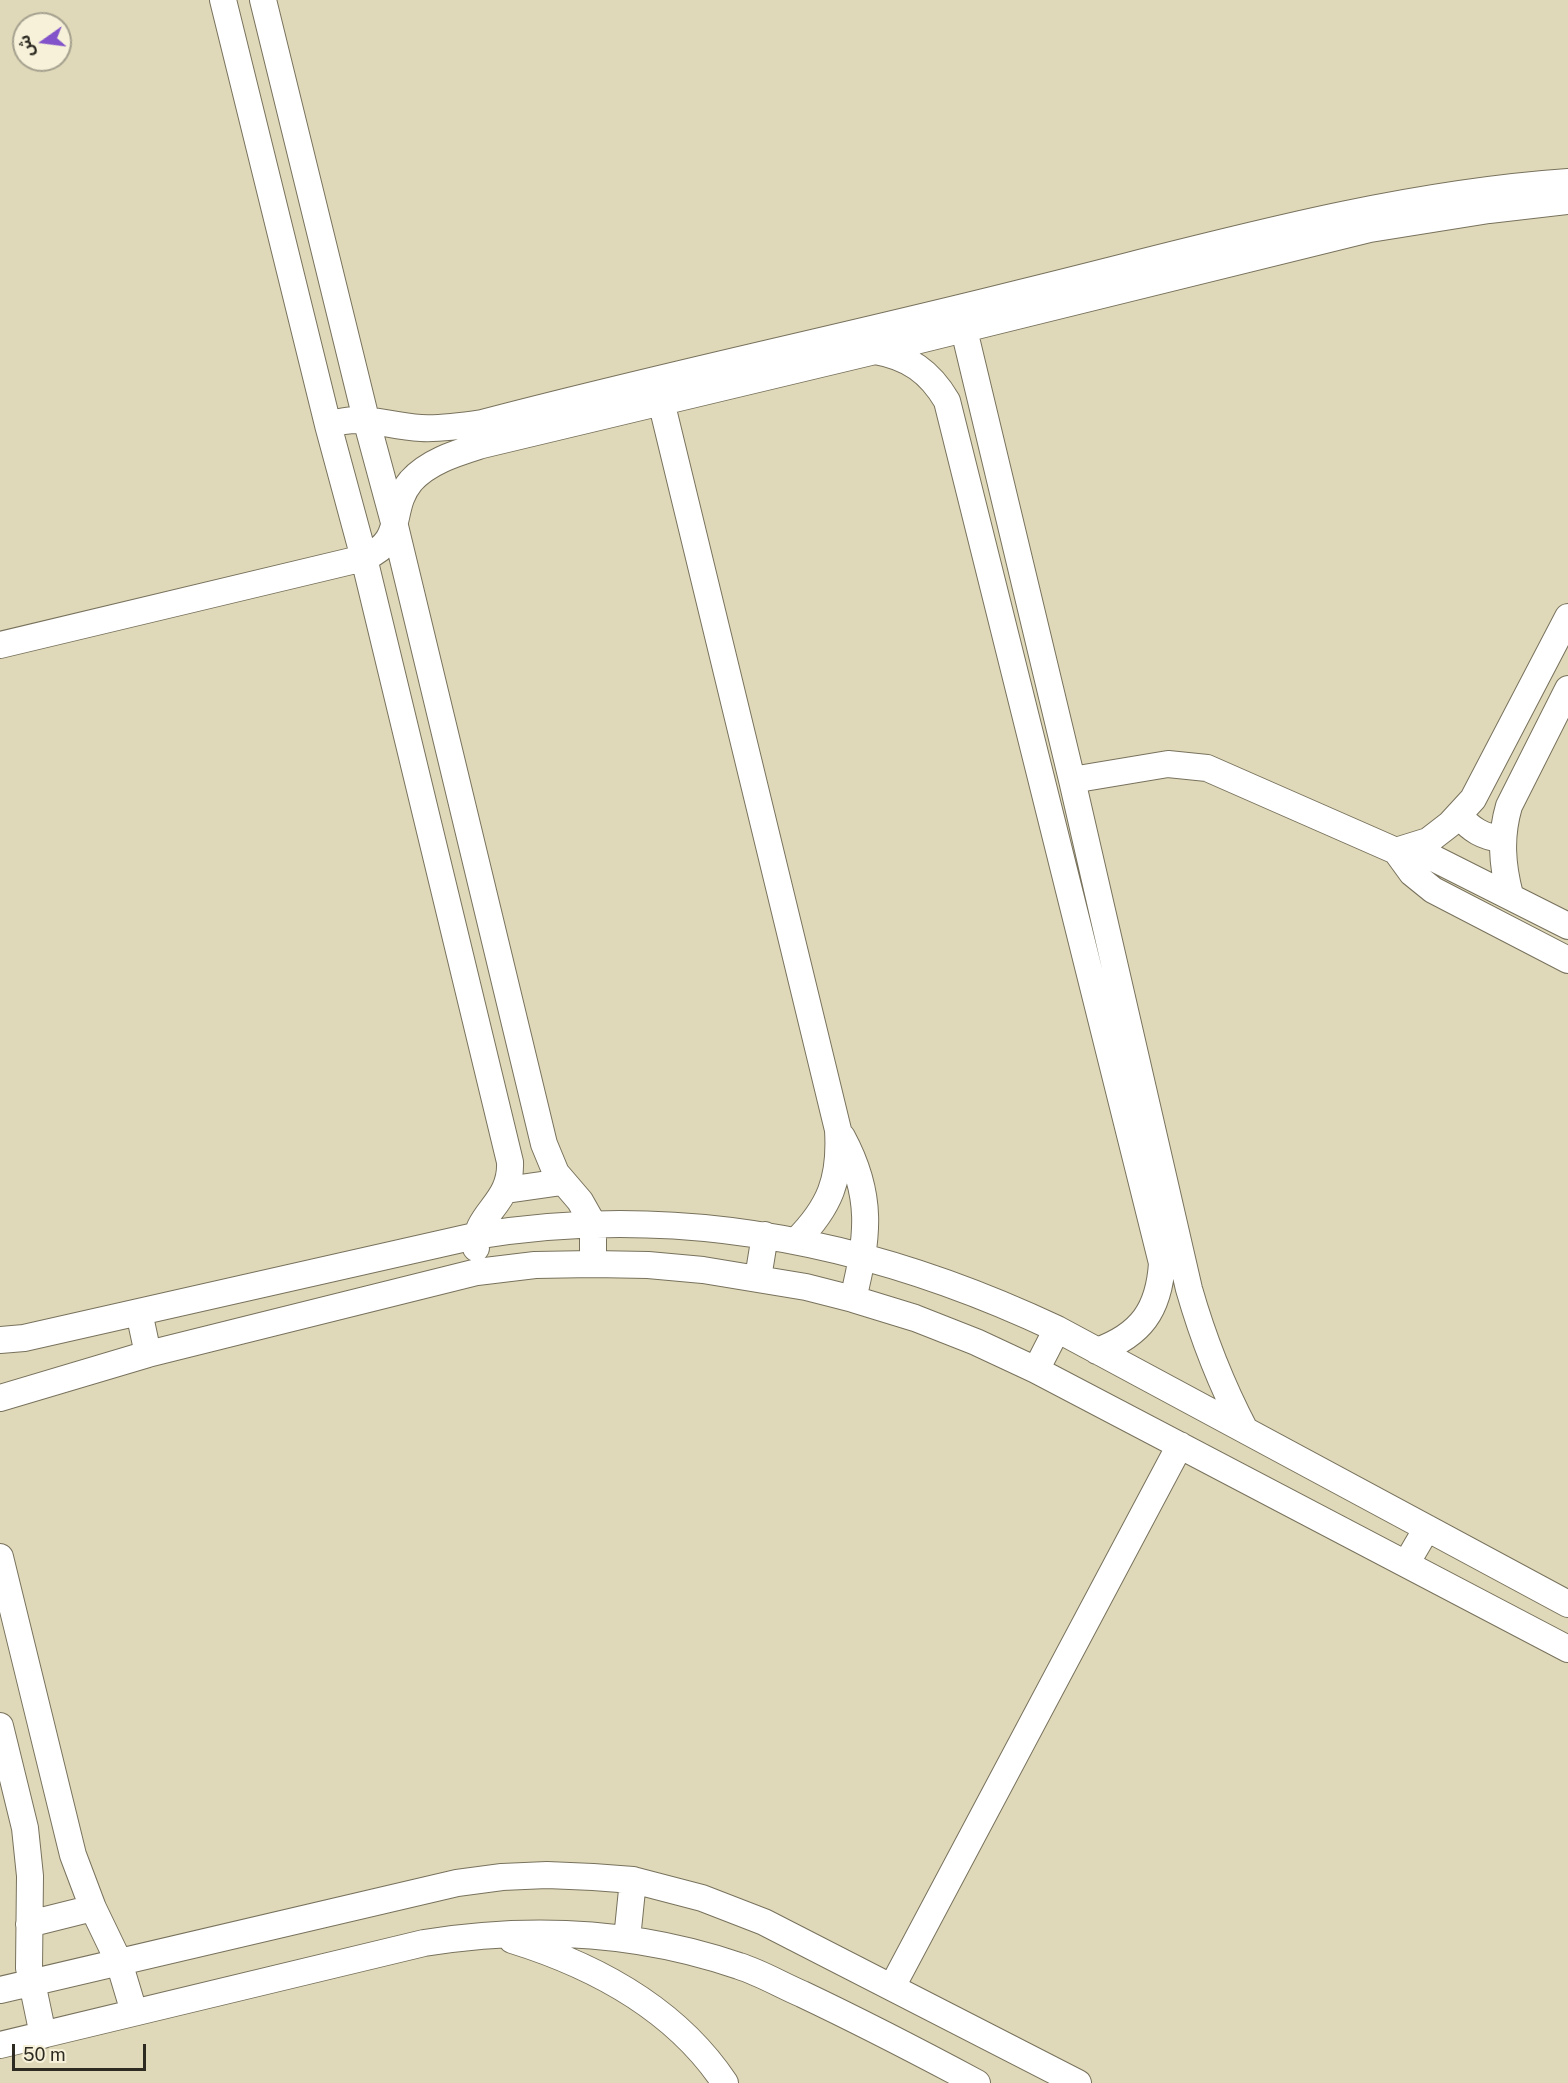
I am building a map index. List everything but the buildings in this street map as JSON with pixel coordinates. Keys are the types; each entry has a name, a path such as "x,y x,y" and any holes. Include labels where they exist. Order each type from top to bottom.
{"street":[{"path":"223,0 328,425 364,558 510,1162 506,1190 475,1236 477,1272"},
{"path":"263,0 366,419 395,526 547,1154 562,1182 580,1201 593,1224 593,1264"},
{"path":"0,645 375,554 391,537 402,496 421,472 504,428 774,351 961,318 1249,247 1366,210 1447,195 1568,182"},
{"path":"1249,247 1489,210 1568,201"},
{"path":"328,425 353,419 366,419 422,428 462,426 504,428 661,401 875,351 961,318"},
{"path":"961,318 1100,903 1164,1224 1161,1283 1156,1302 1146,1319 1132,1333 1116,1344 1097,1351"},
{"path":"875,351 902,358 925,372 938,385 947,401 1074,909 1164,1224 1190,1288 1207,1347 1230,1403 1245,1430"},
{"path":"661,401 838,1130 839,1155 836,1179 830,1195 813,1224 796,1241"},
{"path":"422,428 423,447 434,464"},
{"path":"1396,851 1428,841 1450,824 1473,799 1568,617"},
{"path":"1510,896 1503,867 1502,839 1509,806 1568,689"},
{"path":"1072,780 1168,764 1207,768 1396,851 1420,853 1431,857 1568,926"},
{"path":"1459,815 1478,832 1502,839"},
{"path":"1396,851 1412,873 1433,890 1568,960"},
{"path":"1074,909 1100,903"},
{"path":"457,948 494,940"},
{"path":"494,1099 531,1092"},
{"path":"838,1130 850,1153 865,1204 866,1230 863,1256 853,1299"},
{"path":"506,1190 562,1182"},
{"path":"0,1340 24,1338 475,1236 518,1229 593,1224 650,1225 708,1228 765,1235 863,1256 965,1289 1057,1329 1568,1604"},
{"path":"758,1278 765,1235"},
{"path":"0,1398 148,1354 477,1272 535,1265 593,1264 670,1267 758,1278 853,1299 915,1318 1036,1370 1568,1649"},
{"path":"276,1280 285,1320"},
{"path":"139,1312 148,1354"},
{"path":"1036,1370 1057,1329"},
{"path":"892,1987 1180,1445"},
{"path":"1406,1564 1426,1528"},
{"path":"0,1557 63,1819 79,1873 119,1962 134,2012"},
{"path":"1526,1627 1546,1592"},
{"path":"0,1726 25,1828 30,1876 28,1953 31,1983 43,2035"},
{"path":"25,1828 63,1819"},
{"path":"0,1990 457,1883 502,1877 547,1875 633,1880 702,1898 764,1922 1078,2083"},
{"path":"627,1939 633,1880"},
{"path":"29,1924 93,1908"},
{"path":"0,2045 424,1943 492,1934 560,1933 627,1939 685,1950 742,1966 867,2025 976,2083"},
{"path":"492,1934 581,1964 622,1986 659,2013 693,2044 725,2083"}],"shaded area":[{"path":"0,0 1568,0 1568,2083 0,2083"}]}
